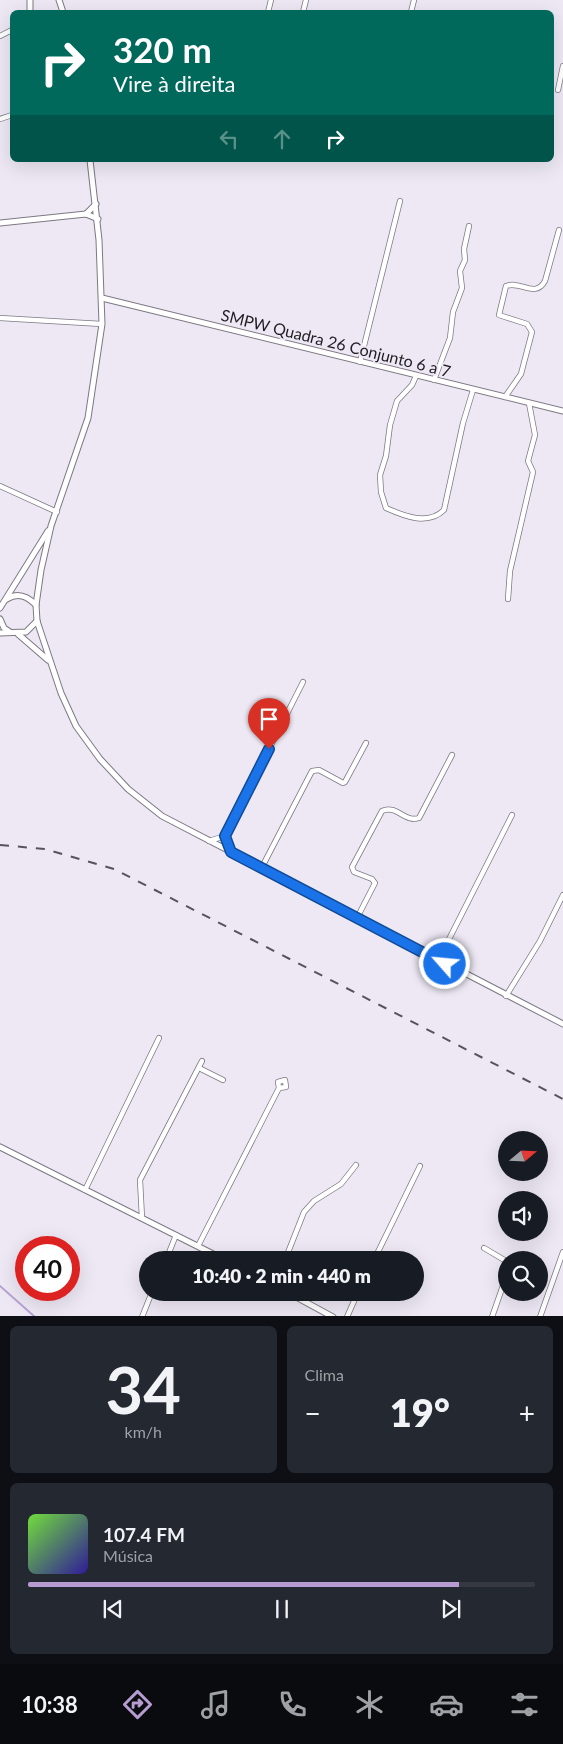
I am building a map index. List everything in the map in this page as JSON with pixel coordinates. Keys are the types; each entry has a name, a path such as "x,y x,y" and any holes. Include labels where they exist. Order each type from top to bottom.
{"street":[{"path":"558,90 563,66"},
{"path":"0,608 51,526 88,418 102,324 98,219 90,162"},
{"path":"360,362 400,202"},
{"path":"86,214 96,204"},
{"path":"0,223 86,214 98,219"},
{"path":"434,380 450,338 453,312 462,288 460,271 465,260 464,249 469,226"},
{"path":"505,397 521,374 532,332 527,324 499,315 506,286 511,284 534,290 542,287 559,230"},
{"name":"SMPW Quadra 26 Conjunto 6 a 7","path":"102,298 563,411"},
{"path":"0,318 102,324"},
{"path":"416,376 412,385 395,405 380,475 381,492 386,508 404,516 429,519 439,516 444,510 463,423 473,390"},
{"path":"508,599 510,571 533,472 528,461 535,434 529,403"},
{"path":"0,486 57,512"},
{"path":"51,526 36,604 37,621 49,660 76,726 100,759 128,789 162,816 563,1024"},
{"path":"4,600 12,596 21,595 29,598 36,604"},
{"path":"0,619 4,628 18,634 49,660"},
{"path":"18,634 26,632 37,621"},
{"path":"0,633 10,632"},
{"path":"209,841 225,836 303,682"},
{"path":"261,868 312,771 319,770 342,783 345,782 366,743"},
{"path":"357,918 375,884 372,879 354,872 352,867 382,811 391,809 412,819 420,818 452,755"},
{"path":"445,964 445,947 512,815"},
{"path":"225,836 231,852"},
{"path":"506,996 540,941 563,894"},
{"path":"427,954 435,953 445,947"},
{"path":"85,1190 159,1038"},
{"path":"142,1218 140,1180 202,1061"},
{"path":"198,1068 223,1080"},
{"path":"198,1246 280,1088"},
{"path":"0,1147 208,1251"},
{"path":"289,1251 304,1212 314,1201 341,1184 356,1165"},
{"path":"378,1251 420,1166"},
{"path":"170,1251 176,1235"},
{"path":"484,1248 498,1256"},
{"path":"540,1316 563,1252"},
{"path":"492,1316 498,1299"},
{"path":"142,1316 148,1301"},
{"path":"304,1301 333,1316"},
{"path":"347,1316 354,1301"}],"waterway":[{"path":"0,1286 34,1316"}],"railway":[{"path":"0,845 45,849 114,869 563,1099"}],"route":[{"path":"269,749 225,836 231,852 445,964"}]}
